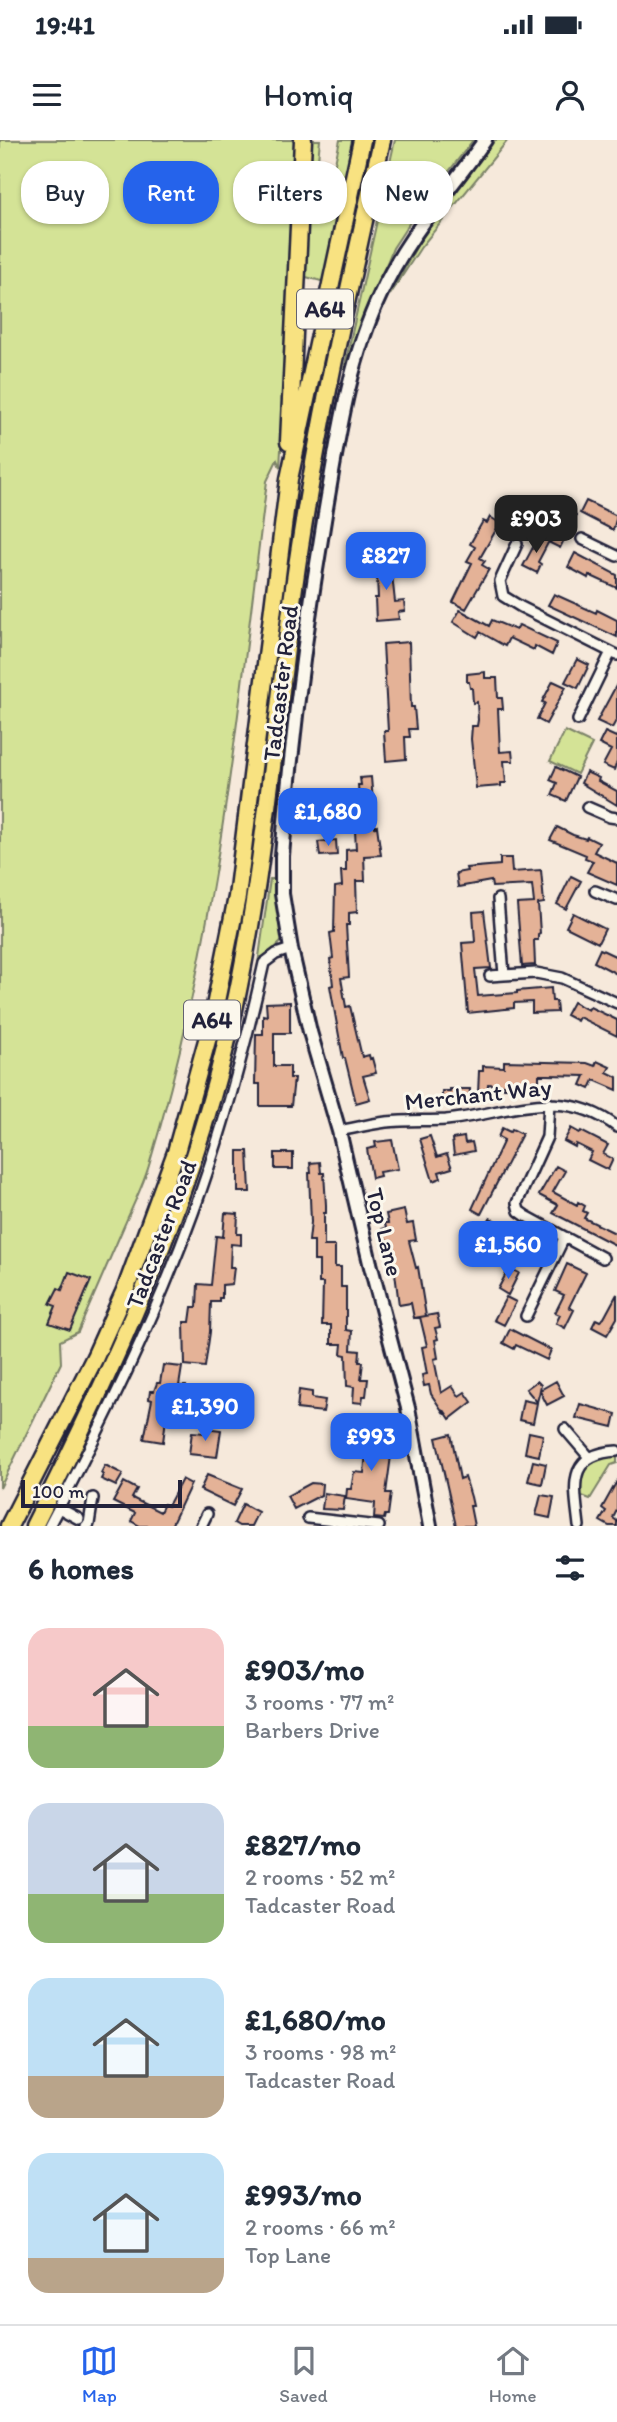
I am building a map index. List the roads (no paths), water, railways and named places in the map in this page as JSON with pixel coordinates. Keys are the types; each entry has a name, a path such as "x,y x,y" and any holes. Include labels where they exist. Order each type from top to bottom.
{"highway":[{"name":"A64","path":"9,1526 95,1357 149,1230 191,1104 226,957 237,897 289,479 303,140"},
{"name":"A64","path":"289,479 362,140"},
{"name":"A64","path":"34,1526 106,1378 166,1238 189,1176 226,1046 255,901 293,598 317,443 334,353 382,140"}],"street":[{"name":"Tadcaster Road","path":"50,1526 138,1349 183,1242 230,1099 264,963 276,954 291,949 281,879 284,827 314,579 352,370 371,314 398,260 420,226 485,140"},
{"path":"582,539 617,556"},
{"path":"517,544 500,581 503,596 614,654 578,720"},
{"path":"587,807 617,818"},
{"path":"595,891 617,900"},
{"path":"498,899 504,975"},
{"name":"Top Lane","path":"291,949 408,1408 430,1526"},
{"path":"490,976 547,974 592,990 617,1003"},
{"path":"549,1103 547,1137 519,1195 519,1211 603,1258"},
{"name":"Merchant Way","path":"338,1131 387,1122 447,1119 549,1103 589,1110 604,1116 617,1127"},
{"path":"526,1316 565,1238"},
{"path":"565,1429 589,1457"},
{"path":"579,1526 574,1483 577,1472 589,1457 617,1451"},
{"path":"89,1525 93,1498"},
{"path":"59,1508 79,1519"},
{"path":"201,1526 207,1514"},
{"path":"314,1521 379,1526"}]}
